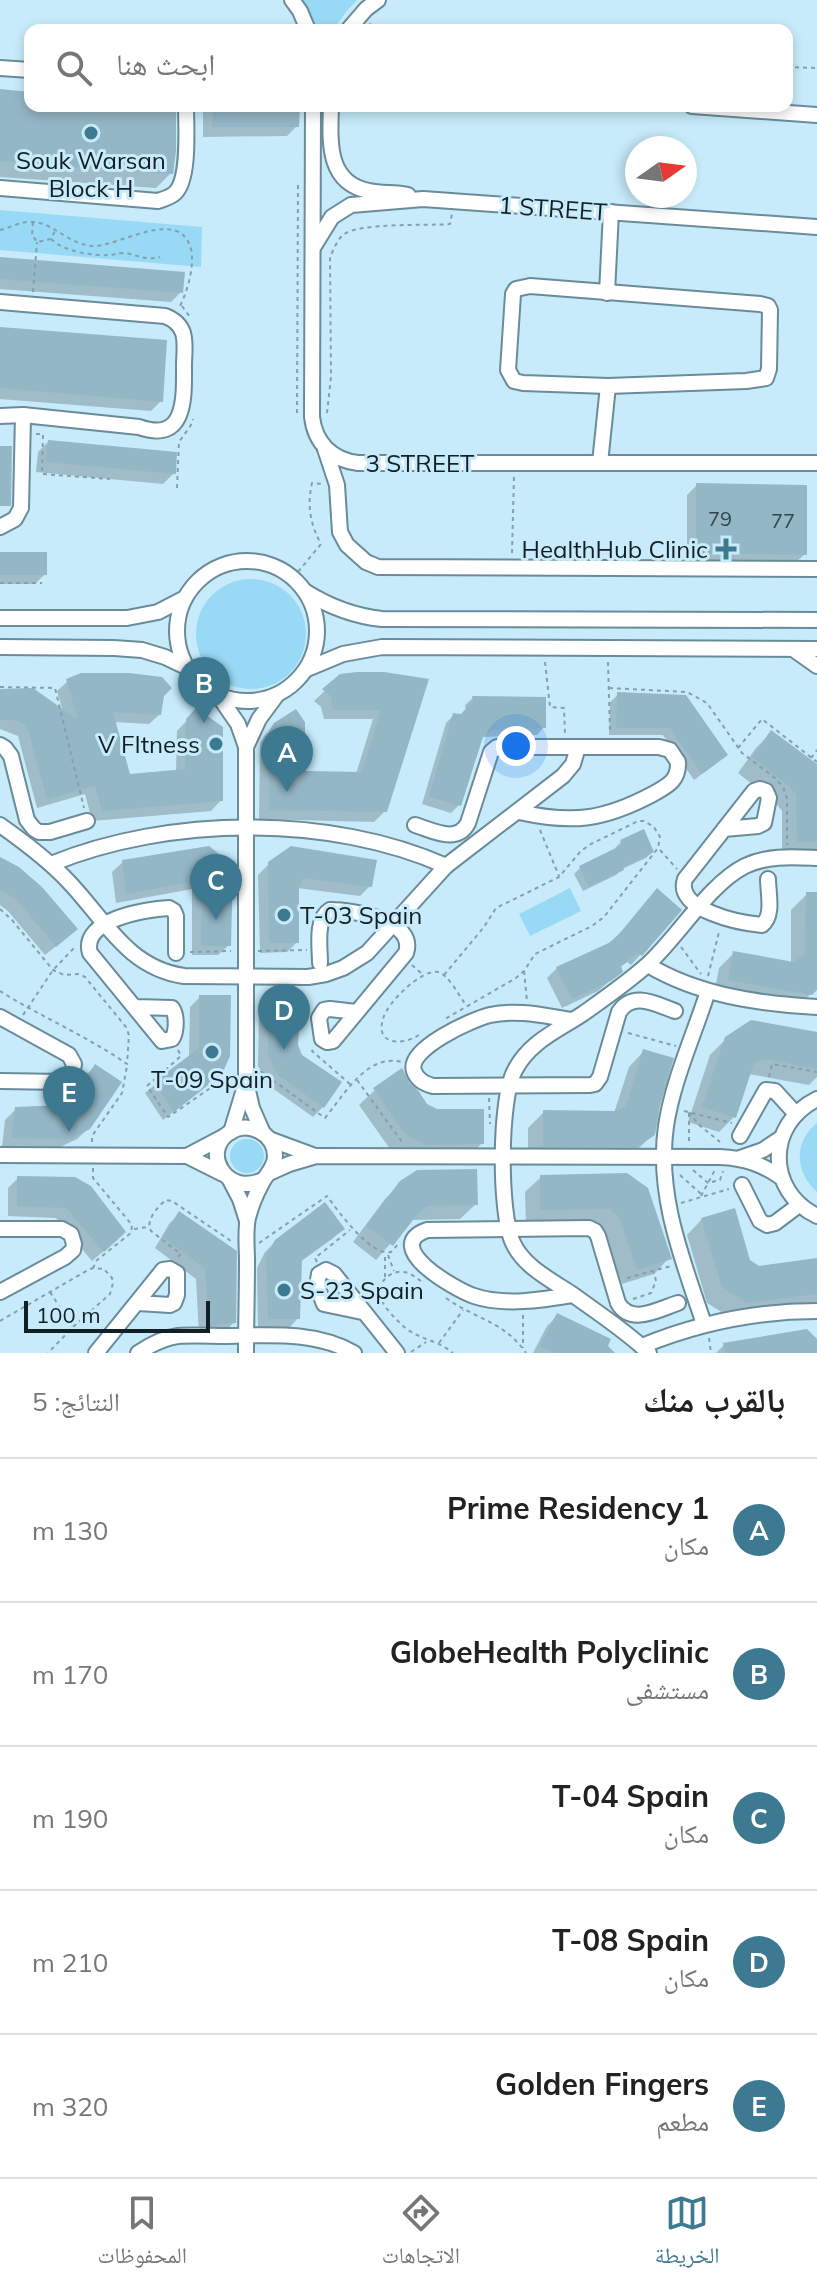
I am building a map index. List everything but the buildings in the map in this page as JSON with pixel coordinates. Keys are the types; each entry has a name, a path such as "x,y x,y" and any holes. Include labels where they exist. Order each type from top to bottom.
{"street":[{"path":"292,0 305,24"},
{"path":"353,24 378,0"},
{"path":"0,68 24,70"},
{"path":"0,188 158,201 167,198 175,193 184,177 186,112"},
{"path":"313,112 312,413 315,433 325,448 337,485 340,532 347,545 371,565 386,569 817,569"},
{"path":"331,112 331,149 339,175 363,190 423,199"},
{"path":"775,112 817,115"},
{"name":"1 STREET","path":"313,250 327,223 344,208 365,203 423,199 817,227"},
{"path":"607,293 611,212"},
{"path":"530,286 765,304 770,310 769,369 766,378 608,386 514,381 508,370 513,294 516,289 530,286"},
{"path":"0,302 171,318 183,333 177,404 167,418 139,427 8,415"},
{"path":"152,315 164,321 176,336 181,372"},
{"path":"600,463 608,386"},
{"path":"0,527 15,519 21,508 23,433 8,415"},
{"name":"3 STREET","path":"325,448 340,459 358,463 817,463"},
{"path":"249,560 268,563 293,578 306,592 317,622 317,638 307,669 289,688 263,700 232,700 218,695 196,679 188,668 180,652 177,633 179,615 185,598 196,582 211,570 230,562 249,560"},
{"path":"306,592 334,608 382,619 817,620"},
{"path":"0,618 127,618 158,612 185,598"},
{"path":"0,647 142,650 188,668"},
{"path":"307,669 343,654 382,647 817,649"},
{"path":"793,648 817,666"},
{"path":"218,695 238,724 246,747 246,1082 252,1108 275,1156 247,1221"},
{"path":"246,747 259,719 277,695"},
{"path":"0,745 11,756 27,820 34,829 50,832 87,821"},
{"path":"415,825 451,835 464,830 491,752 497,747 665,748 678,762 676,776 667,786 610,814 561,818 526,813"},
{"path":"0,825 51,864 131,952 150,966 184,976 308,977 335,972 367,953 446,866 526,813 563,776 573,764 571,747"},
{"path":"51,864 133,840 246,827 282,828 372,841 446,866"},
{"path":"724,829 685,879 684,893 700,907 723,918 765,924 769,917 768,879"},
{"path":"817,858 775,857 755,862 729,878 648,965 529,1050 515,1068 508,1085 504,1157 508,1230 524,1260 646,1350 704,1324 771,1313 817,1311"},
{"path":"136,1007 90,953 90,936 105,924 125,916 169,908 176,916 176,953"},
{"path":"320,963 321,921 327,911 379,918 406,936 406,953 333,1041 322,1039 319,1018 324,1010 356,1012"},
{"path":"648,965 677,981 708,991 817,1007"},
{"path":"704,1324 669,1207 664,1158 666,1128 676,1112 689,1050 708,991"},
{"path":"572,1020 528,1014 498,1014 469,1022 421,1051 414,1061 414,1072 427,1084 439,1086 595,1084 600,1077 621,1008 630,1001 641,1000 675,1011"},
{"path":"0,1017 69,1055 74,1064 68,1080 63,1082 0,1081"},
{"path":"246,1082 229,1134 218,1150 219,1167 240,1199 247,1221 246,1353"},
{"path":"742,1131 766,1090 775,1091 796,1114"},
{"path":"817,1099 790,1121 781,1138 778,1158 786,1188 799,1205 817,1216"},
{"path":"0,1155 187,1156 247,1128 316,1156 664,1158 718,1164 763,1150 781,1138"},
{"path":"187,1156 247,1185 316,1156"},
{"path":"739,1158 762,1166 782,1178"},
{"path":"742,1185 760,1221 767,1225 775,1223 799,1205"},
{"path":"0,1229 62,1229 71,1234 74,1244 73,1250 65,1257 0,1292"},
{"path":"572,1295 523,1300 475,1296 429,1270 418,1260 412,1248 416,1236 427,1230 592,1229 598,1236 623,1311 636,1316 678,1303"},
{"path":"96,1353 163,1270 174,1270 178,1277 174,1303 138,1303"},
{"path":"362,1312 322,1302 317,1281 319,1274 323,1271 334,1274 397,1353"},
{"path":"138,1353 157,1342 177,1336 246,1335 312,1337 328,1340 354,1353"}],"path":[{"path":"793,67 817,68"},
{"path":"312,413 328,413 331,377 330,257 343,235 355,229 371,227 450,224 454,201"},
{"path":"33,222 32,235 37,242 33,292 38,297 48,297 47,306"},
{"path":"0,230 33,222 55,230 76,243 94,246 109,245 158,229 172,230 183,236 190,247 192,265 181,305 171,318"},
{"path":"51,239 55,230"},
{"path":"37,242 51,239 71,250 105,255 124,253 145,259 160,257"},
{"path":"23,433 43,434 42,474 110,479"},
{"path":"511,569 515,463"},
{"path":"293,578 321,544 312,529 312,483 337,485"},
{"path":"0,583 42,583"},
{"path":"545,661 550,707 564,708 571,747"},
{"path":"608,661 610,747"},
{"path":"0,687 55,688 87,821"},
{"path":"609,688 680,691 695,694 707,703 738,748 775,778 785,792 788,847"},
{"path":"738,748 762,719 817,762"},
{"path":"811,758 817,750"},
{"path":"526,813 559,877"},
{"path":"444,975 488,923 496,908 559,877 584,849 632,822 644,821 654,827 660,837 658,848 604,917 535,954 516,978 444,1019"},
{"path":"658,848 685,879"},
{"path":"0,909 53,970 64,975 79,974 85,977 126,1027 129,1035 122,1093 92,1136 93,1178 133,1229"},
{"path":"674,937 707,981 723,918"},
{"path":"16,1026 53,970 71,950 90,936"},
{"path":"524,971 528,1014"},
{"path":"423,1033 407,1042 392,1041 384,1035 383,1019 390,1005 423,975 434,972 444,975 466,1005"},
{"path":"0,991 104,1048 127,1064"},
{"path":"614,1029 689,1050"},
{"path":"322,1039 312,1051 352,1085"},
{"path":"766,1090 772,1064 817,1072"},
{"path":"357,1080 412,1156"},
{"path":"489,1085 490,1128"},
{"path":"676,1112 687,1112 742,1131"},
{"path":"676,1112 687,1112 724,1149 702,1196"},
{"path":"685,1146 689,1148 687,1112"},
{"path":"708,1183 690,1169 718,1164"},
{"path":"708,1183 720,1180 723,1170 718,1164"},
{"path":"677,1181 681,1173 702,1196"},
{"path":"679,1194 680,1203 742,1185"},
{"path":"167,1269 181,1254 151,1231 149,1226 162,1204 170,1200 247,1251 327,1196 351,1229 386,1254 395,1272"},
{"path":"0,1321 93,1268 97,1260 133,1229 149,1226"},
{"path":"323,1271 315,1258 351,1229"},
{"path":"386,1254 406,1234"},
{"path":"385,1279 386,1254"},
{"path":"612,1282 684,1263"},
{"path":"48,1353 113,1289 109,1273 93,1268"},
{"path":"618,1303 651,1293 656,1281 654,1270"},
{"path":"420,1281 410,1273 395,1272 381,1284 380,1296 386,1308 406,1330 453,1353"},
{"path":"50,1292 73,1327"},
{"path":"442,1296 507,1331 524,1351"},
{"path":"523,1300 524,1351"},
{"path":"439,1344 463,1310"},
{"path":"409,1353 427,1341"}],"shaded area":[{"path":"301,0 357,0 337,24 312,24"},
{"path":"0,210 202,227 201,267 0,250"},
{"path":"251,579 272,583 290,595 302,613 306,634 302,655 290,673 272,685 251,689 230,685 212,673 200,655 196,634 200,613 212,595 230,583"},
{"path":"570,888 581,911 530,936 519,914"},
{"path":"817,1123 817,1192 804,1175 800,1157 804,1139"},
{"path":"247,1139 259,1144 264,1156 259,1168 247,1173 235,1168 230,1156 235,1144"}],"place":[{"name":"Souk Warsan Block H","path":"91,133"},
{"name":"HealthHub Clinic","path":"726,549"},
{"name":"GlobeHealth Polyclinic","path":"204,723"},
{"name":"V FItness","path":"216,744"},
{"name":"Prime Residency 1","path":"287,792"},
{"name":"T-03 Spain","path":"284,915"},
{"name":"T-04 Spain","path":"216,920"},
{"name":"T-08 Spain","path":"284,1050"},
{"name":"T-09 Spain","path":"212,1052"},
{"name":"Golden Fingers","path":"69,1132"},
{"name":"S-23 Spain","path":"284,1290"}]}
